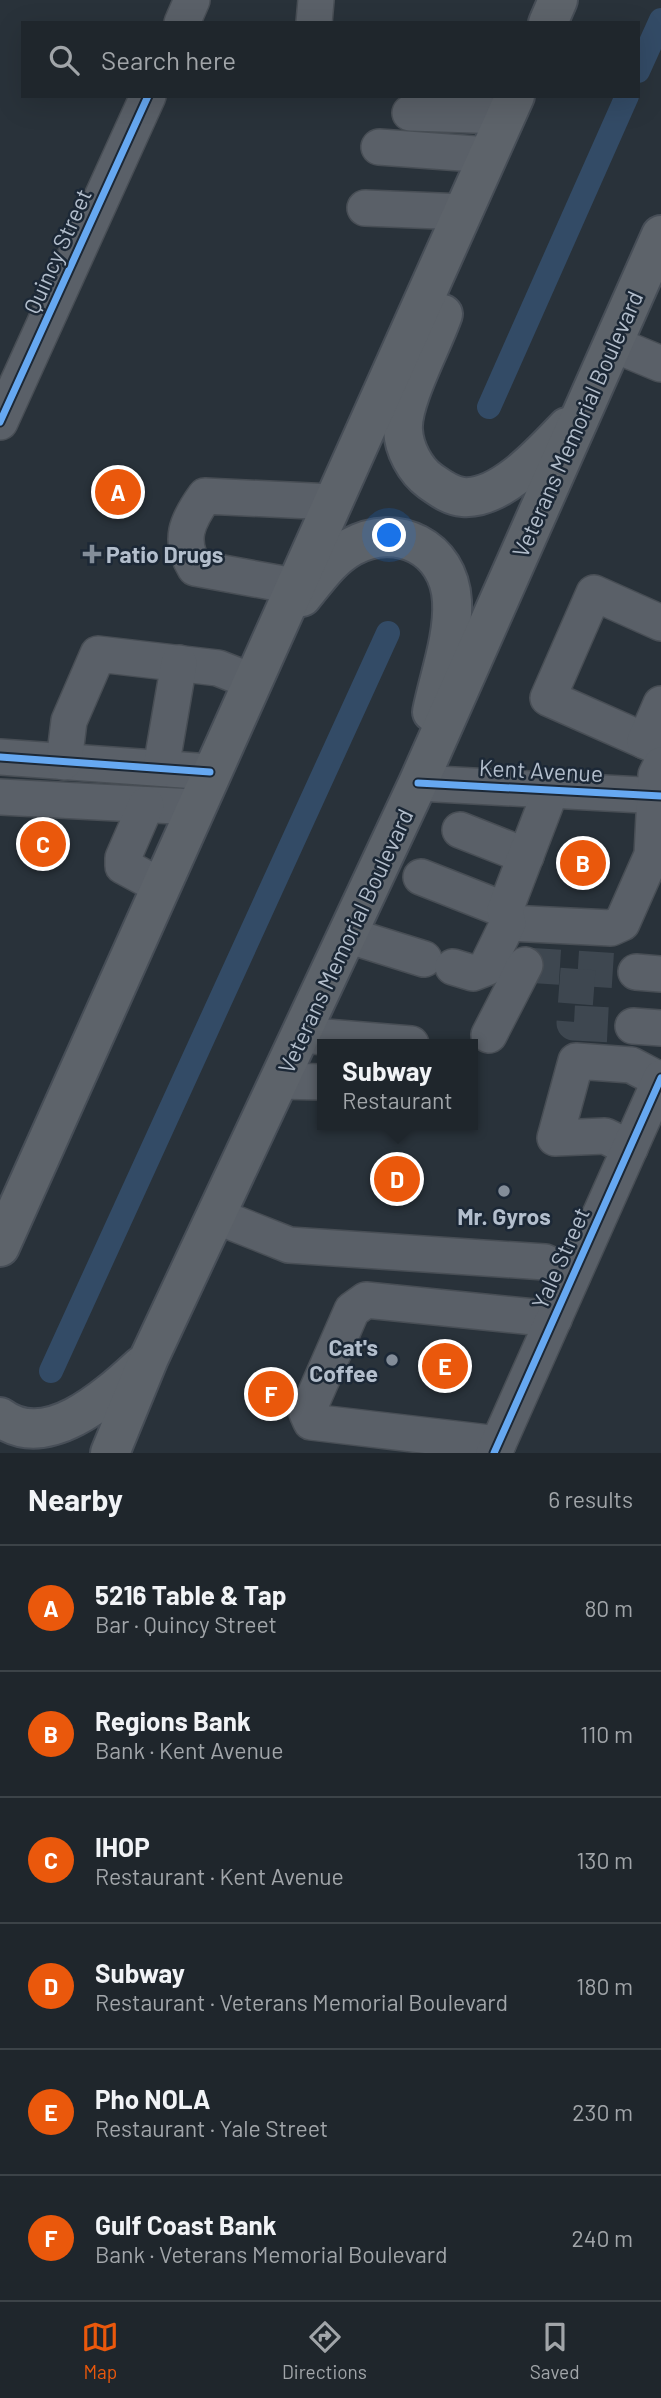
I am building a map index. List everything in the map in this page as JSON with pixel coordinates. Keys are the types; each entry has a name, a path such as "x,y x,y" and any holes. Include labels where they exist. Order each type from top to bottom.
{"main road":[{"path":"549,21 558,0"},
{"path":"0,1247 8,1209 160,886 510,106"},
{"path":"456,229 450,290 406,408 403,429 407,448 424,477 442,489 466,498 493,489 517,476 584,408"},
{"name":"Veterans Memorial Boulevard","path":"110,1453 149,1358 418,783 661,235"},
{"path":"274,631 333,559 367,539 400,537 424,546 435,555 449,584 451,617 418,783"},
{"path":"0,1418 26,1432 54,1433 80,1421 149,1358"}],"street":[{"path":"183,21 192,0"},
{"path":"314,21 316,0"},
{"name":"Quincy Street","path":"0,422 148,98"},
{"path":"410,113 510,106"},
{"path":"379,147 489,155"},
{"path":"365,208 456,229"},
{"path":"613,344 661,363"},
{"path":"294,586 195,568 187,555 187,521 205,496 332,502"},
{"path":"653,609 594,593 548,698 657,769"},
{"path":"64,762 69,721 98,654 218,668 251,681"},
{"path":"162,768 179,663"},
{"path":"421,877 506,916 611,928 622,923 652,855 661,704"},
{"path":"0,757 210,772"},
{"name":"Kent Avenue","path":"418,783 551,790 657,769"},
{"path":"347,935 473,973 486,968 551,790"},
{"path":"0,797 90,799 195,807"},
{"path":"146,805 123,858 123,866 160,886"},
{"path":"460,831 526,856"},
{"path":"489,1035 526,965"},
{"path":"301,1035 350,1039"},
{"path":"630,1148 605,1136 555,1138 576,1061 631,1065 661,1079"},
{"name":"Yale Street","path":"496,1448 661,1079"},
{"path":"279,1081 317,1082"},
{"path":"216,1216 289,1245 545,1262 573,1275"},
{"path":"496,1448 311,1422 307,1413 352,1310 366,1300 554,1319"}],"waterway":[{"path":"640,67 661,20"},
{"path":"489,407 626,98"},
{"path":"51,1371 388,633"}],"tunnel":[{"path":"525,965 636,972"},
{"path":"578,969 574,1023 633,1026"}],"cycle path":[{"path":"0,422 147,98"},
{"path":"0,757 210,772"},
{"path":"418,783 661,796"},
{"path":"494,1453 661,1078"}],"place":[{"name":"5216 Table & Tap","path":"118,492"},
{"name":"Patio Drugs","path":"92,554"},
{"name":"IHOP","path":"43,844"},
{"name":"Regions Bank","path":"583,863"},
{"name":"Subway","path":"397,1179"},
{"name":"Mr. Gyros","path":"504,1191"},
{"name":"Cat's Coffee","path":"392,1360"},
{"name":"Pho NOLA","path":"445,1366"},
{"name":"Gulf Coast Bank","path":"271,1394"}]}
